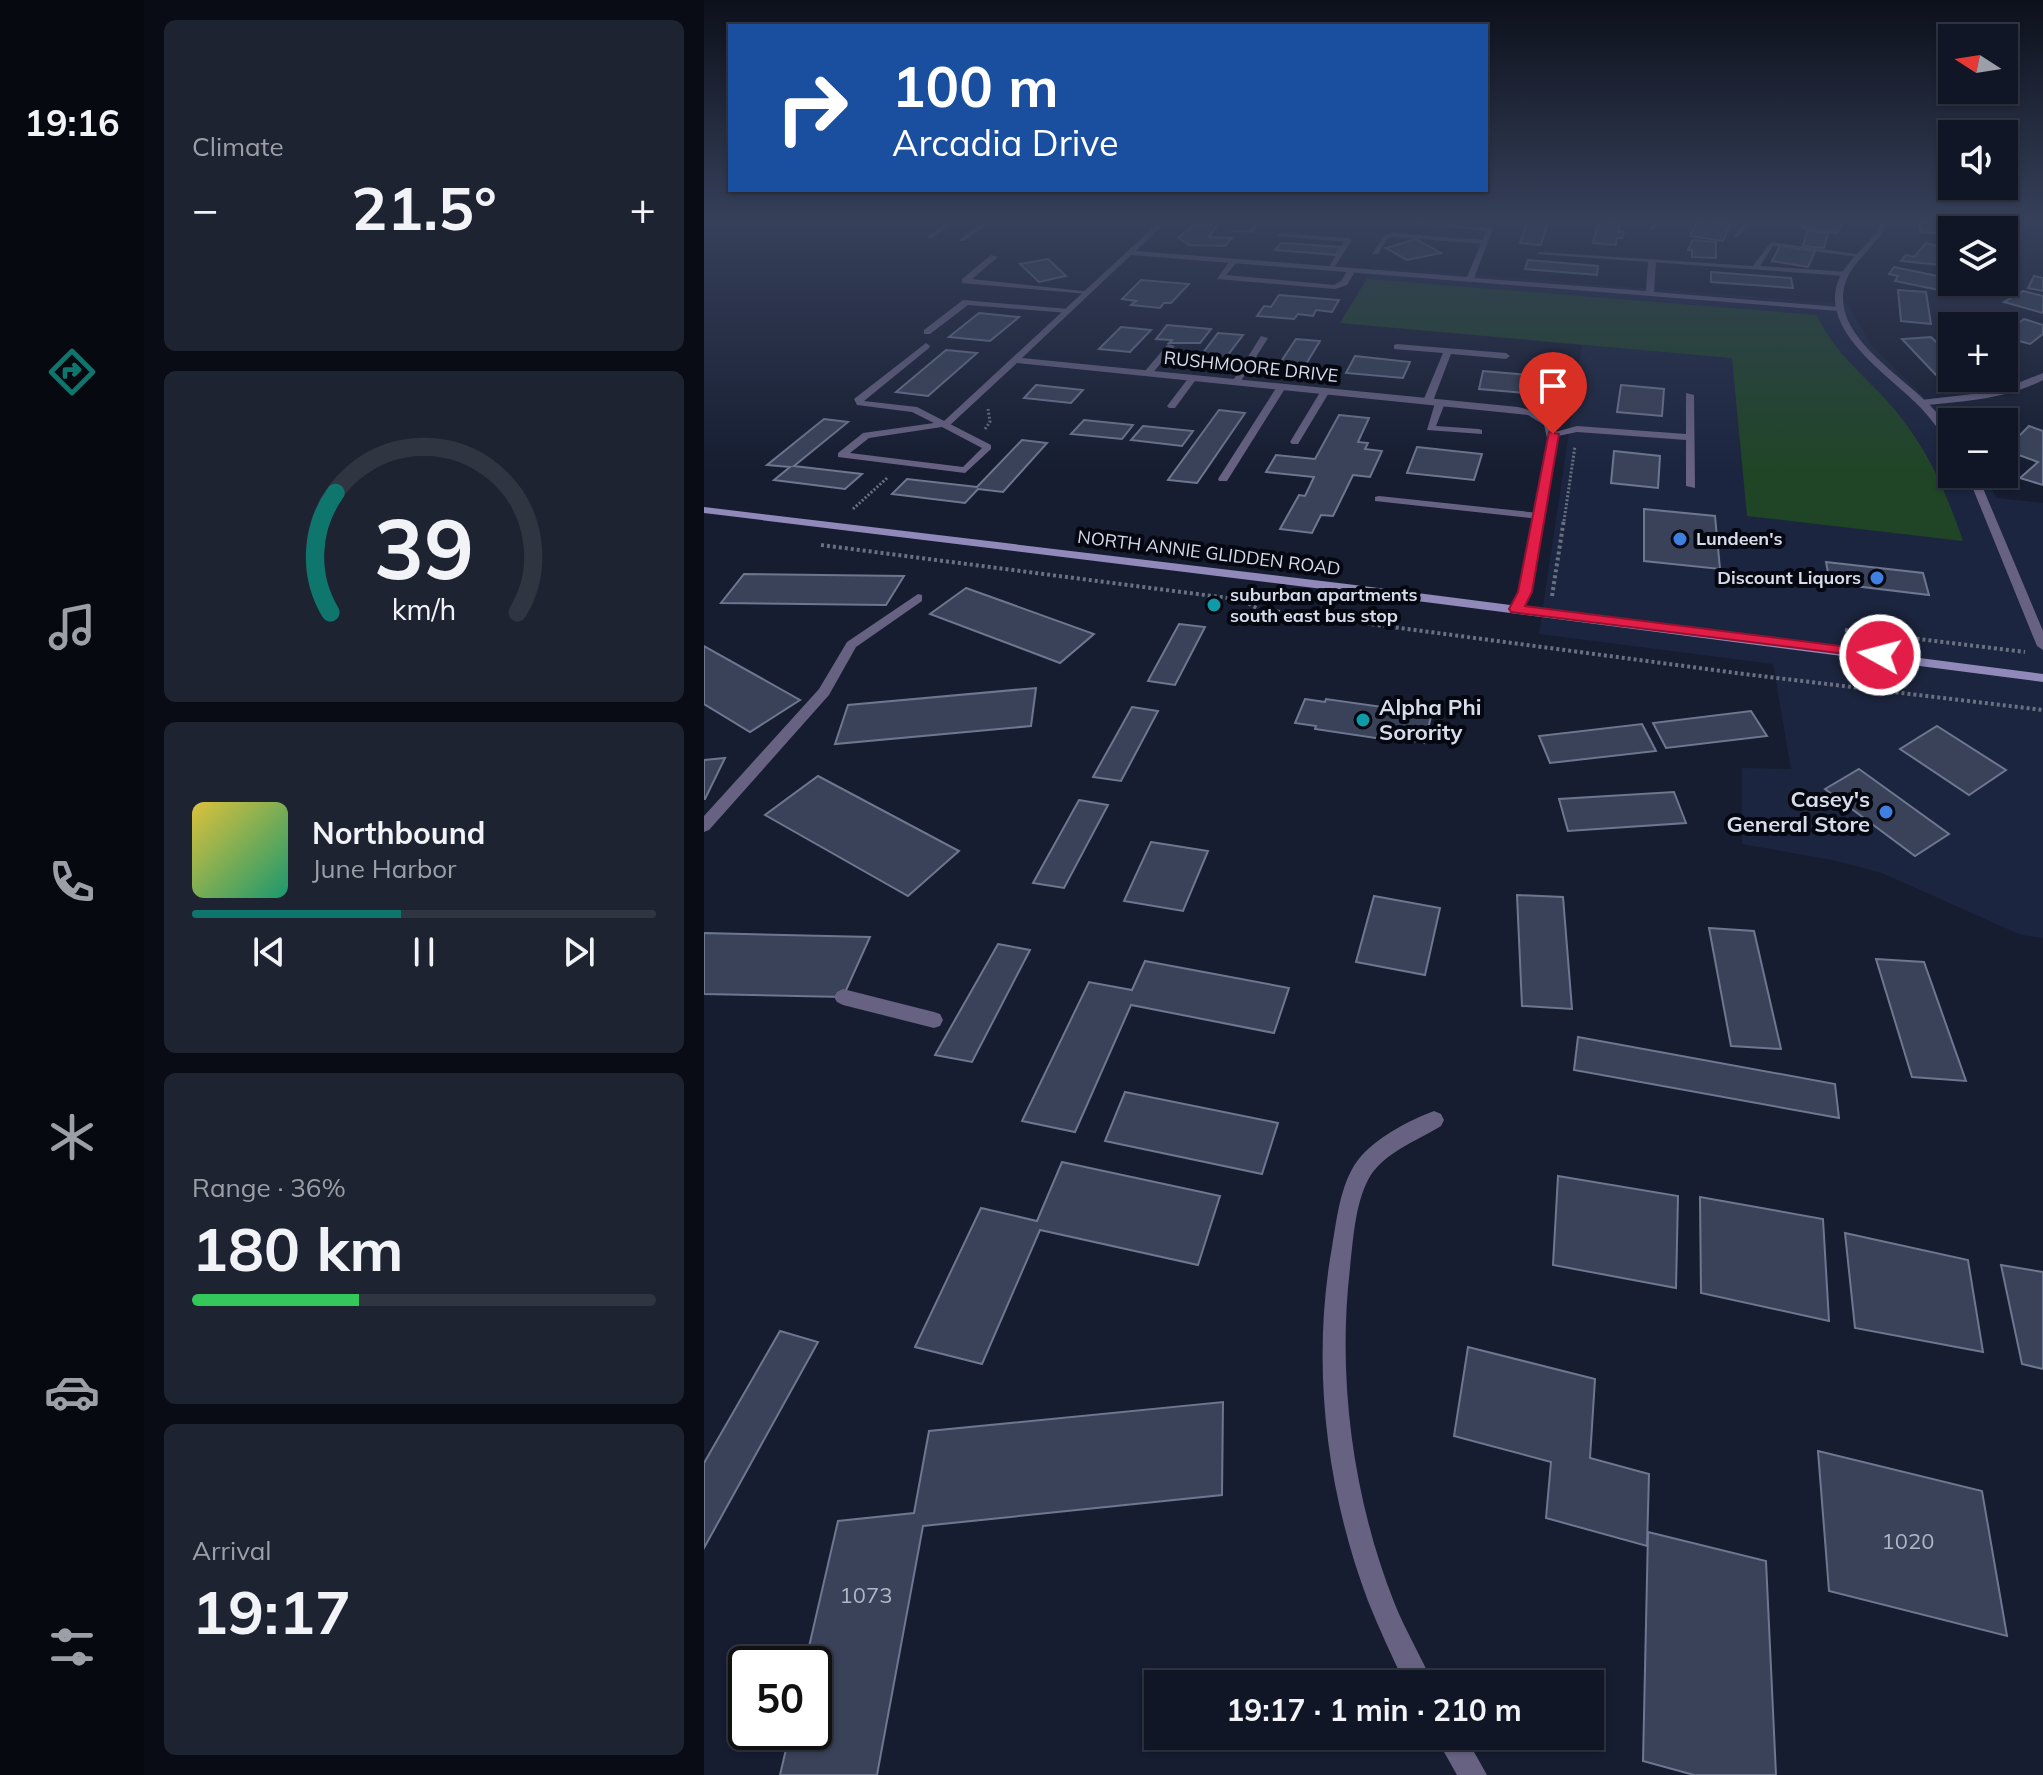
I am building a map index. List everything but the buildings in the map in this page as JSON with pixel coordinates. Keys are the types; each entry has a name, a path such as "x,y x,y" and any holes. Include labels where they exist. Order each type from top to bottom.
{"main road":[{"name":"NORTH ANNIE GLIDDEN ROAD","path":"704,510 1516,609 2043,678"}],"street":[{"path":"927,332 962,305"},
{"path":"998,305 1068,311"},
{"path":"926,346 859,399 860,403 914,409 946,424 988,447 965,470 842,455 866,435 946,424 1074,305"},
{"path":"1787,305 1839,309"},
{"path":"1839,305 1852,334 1921,403 1938,424"},
{"path":"1236,382 1264,338"},
{"path":"1148,373 1171,346"},
{"path":"1397,347 1506,356"},
{"path":"1428,401 1448,351"},
{"name":"RUSHMOORE DRIVE","path":"1015,360 1484,407 1540,416 1547,420 1553,434"},
{"path":"1921,403 1995,395 2043,376"},
{"path":"1172,406 1193,378"},
{"path":"1223,479 1281,387"},
{"path":"1295,442 1325,391"},
{"path":"1689,395 1691,486"},
{"path":"1440,403 1430,428 1479,432"},
{"path":"1516,609 1525,592 1553,434 1577,429 1691,437"},
{"path":"1978,488 2043,646"},
{"path":"1379,499 1539,516"},
{"path":"704,826 824,692 851,645 918,598"},
{"path":"843,997 934,1020"},
{"path":"1413,1670 1377,1591 1345,1466 1335,1361 1336,1302 1347,1222 1362,1171 1387,1148 1434,1120"},
{"path":"1458,1750 1473,1775"}],"path":[{"path":"818,545 1243,600 1258,609 1650,662 2043,710"}],"shaded area":[{"path":"1351,305 1848,305 1870,344 1938,411 1938,488 1991,488 1997,498 2043,503 2043,938 2021,935 1882,873 1832,860 1742,844 1742,768 1791,769 1773,664 1539,634 1582,345 1340,323"}],"green space":[{"path":"1351,305 1690,305 1817,315 1832,342 1895,410 1918,441 1938,478 1938,488 1943,488 1963,541 1747,516 1732,358 1340,323"}],"place":[{"name":"Lundeen's","path":"1680,539"},
{"name":"Discount Liquors","path":"1877,578"},
{"name":"suburban apartments south east bus stop","path":"1214,605"},
{"name":"Alpha Phi Sorority","path":"1363,720"},
{"name":"Casey's General Store","path":"1886,812"}],"route":[{"path":"1553,434 1525,592 1516,609 1880,655"}]}
